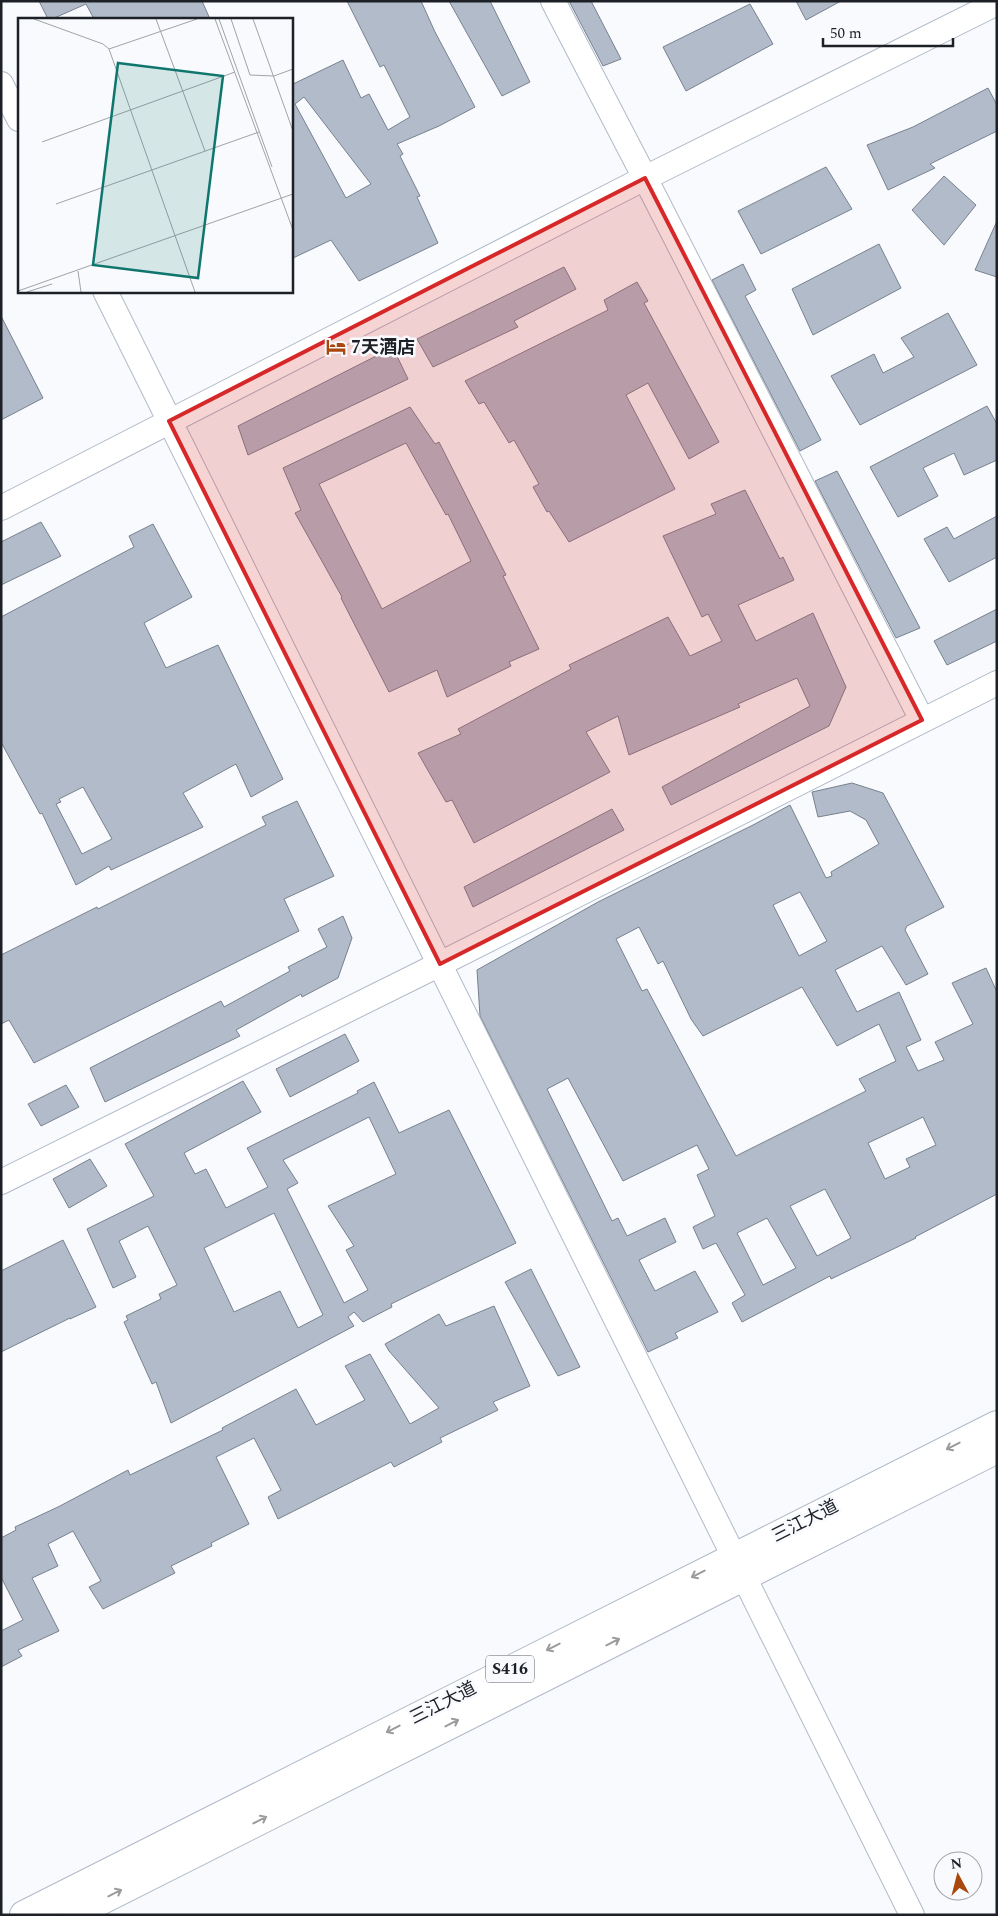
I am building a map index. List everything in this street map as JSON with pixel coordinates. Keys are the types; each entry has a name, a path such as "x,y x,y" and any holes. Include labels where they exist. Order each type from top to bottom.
{"main road":[{"name":"三江大道","path":"72,1915 738,1566 997,1425"},
{"name":"三江大道","path":"24,1915 738,1566 997,1449"}],"street":[{"path":"553,1 922,720"},
{"path":"1,508 645,178 997,3"},
{"path":"1,84 18,117"},
{"path":"105,292 912,1915"},
{"path":"1,1182 440,964 997,683"}],"highlighted area":[{"path":"645,178 922,720 440,964 169,421"}],"building":[{"path":"39,1 202,1 210,18 93,18 86,4 54,18 48,18"},
{"path":"347,1 421,1 435,32 475,107 439,126 397,144 403,154 400,156 420,196 417,197 438,243 359,281 331,240 292,259 292,85 343,60 361,98 369,94 388,130 410,117 384,65 380,67","holes":["304,97 371,184 346,198 295,104"]},
{"path":"449,1 490,1 530,82 502,96"},
{"path":"569,1 591,1 621,59 603,66"},
{"path":"796,1 841,1 806,20"},
{"path":"750,4 773,44 686,91 663,47"},
{"path":"988,88 997,105 997,131 930,164 935,168 888,190 867,145 913,127"},
{"path":"826,167 852,209 761,254 738,211"},
{"path":"944,176 976,205 944,245 912,210"},
{"path":"997,221 997,277 975,270"},
{"path":"879,244 901,288 813,335 792,289"},
{"path":"743,264 756,290 745,296 821,440 800,451 712,280"},
{"path":"564,267 576,289 514,321 518,327 433,367 417,339"},
{"path":"637,282 648,301 644,303 719,442 689,459 648,383 626,395 675,489 569,542 549,511 547,512 533,487 539,484 514,440 509,443 484,402 479,404 465,381 608,310 604,300"},
{"path":"948,313 977,365 860,425 831,376 874,354 883,373 914,357 901,338"},
{"path":"1,316 43,398 1,420"},
{"path":"388,350 394,350 408,379 248,455 238,426"},
{"path":"987,406 997,424 997,460 964,475 954,453 923,468 938,496 898,517 870,467"},
{"path":"410,407 435,444 439,442 506,575 503,576 539,649 509,662 511,666 447,697 437,670 389,692 342,597 295,513 301,510 283,468","holes":["406,443 446,515 448,514 471,561 382,609 319,484"]},
{"path":"837,471 920,628 896,638 815,481"},
{"path":"745,490 780,559 783,557 794,580 738,605 756,641 813,613 846,687 829,726 671,805 662,787 810,706 797,678 738,704 740,707 629,755 618,716 586,732 610,772 474,843 452,800 446,802 418,753 461,734 458,729 571,669 569,665 668,617 690,656 722,641 708,614 702,617 663,536 716,514 711,504"},
{"path":"997,516 997,557 949,582 924,539 947,527 954,539"},
{"path":"41,522 61,556 1,585 1,542"},
{"path":"153,524 192,597 144,623 166,668 218,645 283,779 251,797 236,764 183,793 203,827 111,870 109,866 76,885 42,813 40,814 1,742 1,617 134,547 129,536","holes":["83,787 112,839 82,854 56,804 61,802 59,799"]},
{"path":"997,609 997,641 947,665 934,641"},
{"path":"852,783 883,793 944,907 907,926 905,930 928,974 906,985 882,946 835,970 857,1012 899,992 921,1040 906,1047 918,1071 944,1060 935,1042 973,1024 952,983 986,968 997,992 997,1194 916,1238 831,1279 830,1276 742,1322 732,1303 745,1295 716,1243 703,1249 693,1227 715,1216 697,1175 709,1169 697,1145 623,1181 568,1078 547,1089 612,1221 618,1218 627,1236 665,1218 676,1242 639,1260 655,1291 695,1271 718,1312 675,1333 678,1338 648,1352 480,1016 477,970 598,902 790,805 826,878 832,876 831,872 879,844 866,820 850,811 818,817 812,792","holes":["800,892 827,941 799,956 773,905","639,927 658,964 663,961 691,1019 703,1036 802,987 837,1046 879,1024 896,1061 859,1079 866,1091 736,1156 647,989 642,991 616,939","923,1117 936,1145 906,1159 910,1167 885,1179 868,1143","825,1189 851,1238 817,1256 790,1206","767,1218 796,1268 763,1285 737,1233"]},
{"path":"297,801 334,876 284,899 299,931 34,1063 9,1020 1,1024 1,955 266,825 262,817"},
{"path":"612,809 624,830 473,907 464,887"},
{"path":"343,916 352,938 338,978 302,997 301,994 236,1030 240,1036 105,1102 90,1068 221,1001 224,1007 290,971 288,967 327,947 318,929"},
{"path":"345,1034 359,1061 290,1097 276,1069"},
{"path":"243,1081 261,1112 184,1153 195,1174 206,1169 226,1208 268,1187 247,1148 358,1093 357,1091 374,1082 399,1133 449,1110 516,1243 391,1304 392,1307 363,1322 354,1312 348,1317 354,1326 171,1423 156,1382 152,1384 124,1322 128,1320 126,1316 161,1299 159,1294 177,1285 148,1226 119,1241 136,1277 113,1288 87,1229 154,1196 125,1144","holes":["369,1117 396,1174 328,1206 354,1246 346,1250 368,1290 344,1303 287,1189 298,1183 283,1160","274,1213 323,1315 298,1328 280,1291 234,1312 204,1248"]},
{"path":"66,1085 79,1107 41,1126 28,1104"},
{"path":"90,1159 107,1186 69,1208 53,1179"},
{"path":"63,1240 96,1307 1,1352 1,1271"},
{"path":"531,1269 580,1367 558,1376 505,1282"},
{"path":"494,1306 530,1386 493,1402 498,1410 440,1438 442,1442 394,1467 391,1462 278,1519 268,1497 281,1490 254,1438 216,1457 249,1524 211,1543 212,1546 171,1566 175,1573 103,1609 89,1587 101,1581 73,1531 48,1544 58,1566 32,1578 59,1631 18,1650 22,1656 1,1667 1,1631 23,1620 1,1577 1,1538 16,1530 15,1527 58,1507 128,1470 130,1475 223,1430 222,1428 296,1389 316,1425 365,1400 345,1366 370,1354 410,1424 439,1408 385,1344 439,1314 446,1326"}],"place":[{"name":"7天酒店","path":"336,347"}]}
